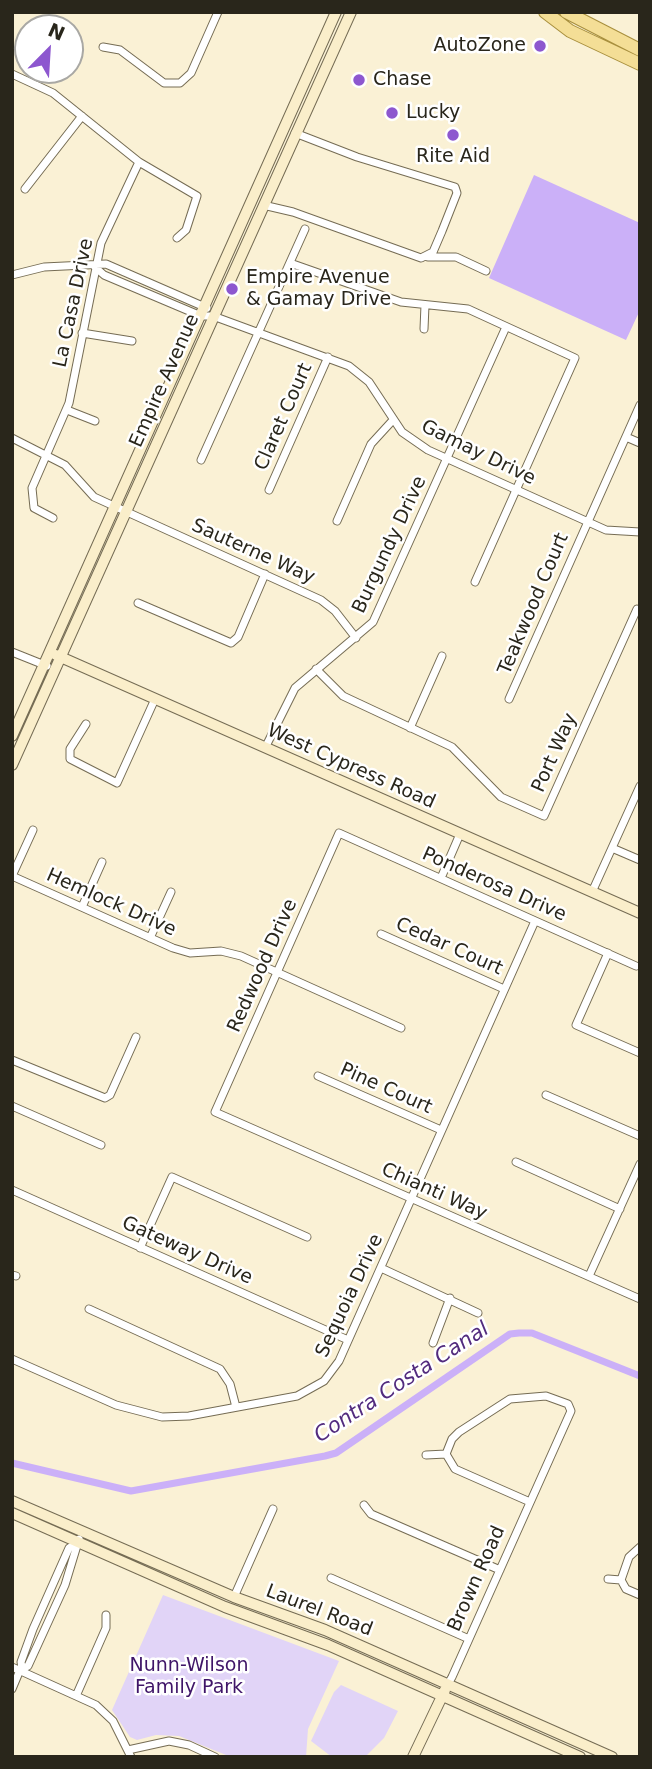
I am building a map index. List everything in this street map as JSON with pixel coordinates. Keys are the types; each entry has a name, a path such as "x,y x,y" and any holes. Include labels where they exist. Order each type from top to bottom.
{"main road":[{"name":"Empire Avenue","path":"12,736 50,667 61,657 203,311 336,12"},
{"name":"Empire Avenue","path":"13,764 50,667 50,652 213,316 351,12"},
{"path":"545,12 570,31 640,64"},
{"path":"566,12 640,50"},
{"path":"264,202 258,198 270,162"},
{"name":"West Cypress Road","path":"50,652 640,913"},
{"name":"Laurel Road","path":"12,1501 234,1597 325,1630 612,1757"},
{"name":"Laurel Road","path":"12,1513 225,1607 328,1645 578,1756"},
{"name":"Brown Road","path":"413,1757 448,1684"}],"street":[{"path":"103,47 120,50 164,83 180,83 191,73 218,12"},
{"path":"12,74 53,93 139,162 197,196 186,230 177,239"},
{"path":"25,189 82,116"},
{"path":"295,134 348,154 455,187 457,193 450,213 428,257"},
{"name":"La Casa Drive","path":"53,518 34,508 30,495 67,410 101,243 139,162"},
{"path":"264,202 413,257 456,257 486,271"},
{"path":"201,460 305,229"},
{"path":"290,263 401,302 468,309 575,358 475,582"},
{"path":"12,275 63,264 95,267 106,264 213,316"},
{"path":"424,329 425,305"},
{"name":"Gamay Drive","path":"213,316 349,366 369,382 393,420 413,441 447,459 587,521 618,532 640,532"},
{"name":"Burgundy Drive","path":"265,748 291,694 356,638 379,613 506,327"},
{"path":"82,333 132,341"},
{"name":"Claret Court","path":"269,490 328,358"},
{"name":"Teakwood Court","path":"509,699 640,405"},
{"path":"67,410 95,421"},
{"path":"337,521 371,444 393,420"},
{"path":"626,437 640,443"},
{"name":"Sauterne Way","path":"12,438 65,465 85,491 321,600 356,638"},
{"path":"138,603 231,643 238,637 265,574"},
{"name":"Port Way","path":"316,670 343,696 452,747 501,797 544,816 637,609 640,610"},
{"path":"12,652 50,667"},
{"path":"410,728 442,656"},
{"path":"86,724 70,749 70,759 117,783 155,699"},
{"path":"592,892 640,786"},
{"path":"12,876 33,830"},
{"name":"Ponderosa Drive","path":"340,833 636,965"},
{"name":"Redwood Drive","path":"215,1112 340,833"},
{"path":"441,878 460,834"},
{"path":"612,848 640,860"},
{"path":"82,907 102,862"},
{"name":"Hemlock Drive","path":"12,876 150,938 190,953 231,953 401,1028"},
{"path":"150,938 171,892"},
{"name":"Sequoia Drive","path":"12,1359 116,1405 148,1415 189,1416 297,1396 311,1390 335,1368 535,921"},
{"name":"Cedar Court","path":"381,934 504,989"},
{"path":"608,953 576,1025 640,1053"},
{"path":"12,1060 105,1098 110,1095 136,1037"},
{"name":"Pine Court","path":"318,1076 442,1130"},
{"path":"547,1095 640,1136"},
{"path":"12,1106 101,1146"},
{"name":"Chianti Way","path":"215,1112 640,1299"},
{"path":"516,1163 620,1209"},
{"path":"589,1276 640,1164"},
{"path":"140,1248 172,1177 307,1237"},
{"name":"Gateway Drive","path":"12,1190 348,1340"},
{"path":"381,1268 478,1313"},
{"path":"433,1343 450,1298"},
{"path":"89,1309 220,1369 230,1384 236,1407"},
{"name":"Brown Road","path":"446,1454 452,1439 459,1432 520,1396 546,1396 572,1408 448,1684"},
{"path":"426,1455 446,1454 455,1469 530,1502"},
{"path":"364,1505 370,1514 500,1570"},
{"path":"234,1597 273,1509"},
{"path":"12,1689 33,1629 69,1548 77,1542 83,1531"},
{"path":"640,1547 629,1557 621,1580 626,1589 640,1595"},
{"path":"331,1578 469,1639"},
{"path":"608,1579 621,1580"},
{"path":"76,1696 106,1628 106,1615"},
{"path":"18,1668 105,1712 122,1735 129,1753 169,1741 189,1745 215,1757"},
{"path":"578,1756 583,1744"}],"green space":[{"name":"Nunn-Wilson Family Park","path":"163,1595 339,1661 308,1729 306,1757 231,1757 179,1736 156,1735 137,1740 130,1737 112,1710"},
{"path":"341,1685 398,1711 384,1738 365,1757 332,1757 311,1741 334,1692"}],"shaded area":[{"path":"534,175 640,223 640,310 626,340 489,278"}],"waterway":[{"name":"Contra Costa Canal","path":"12,1463 131,1491 325,1456 336,1453 510,1334 532,1333 640,1376"}],"place":[{"name":"AutoZone","path":"540,46"},
{"name":"Chase","path":"359,80"},
{"name":"Lucky","path":"392,113"},
{"name":"Rite Aid","path":"453,135"},
{"name":"Empire Avenue & Gamay Drive","path":"232,289"}]}
